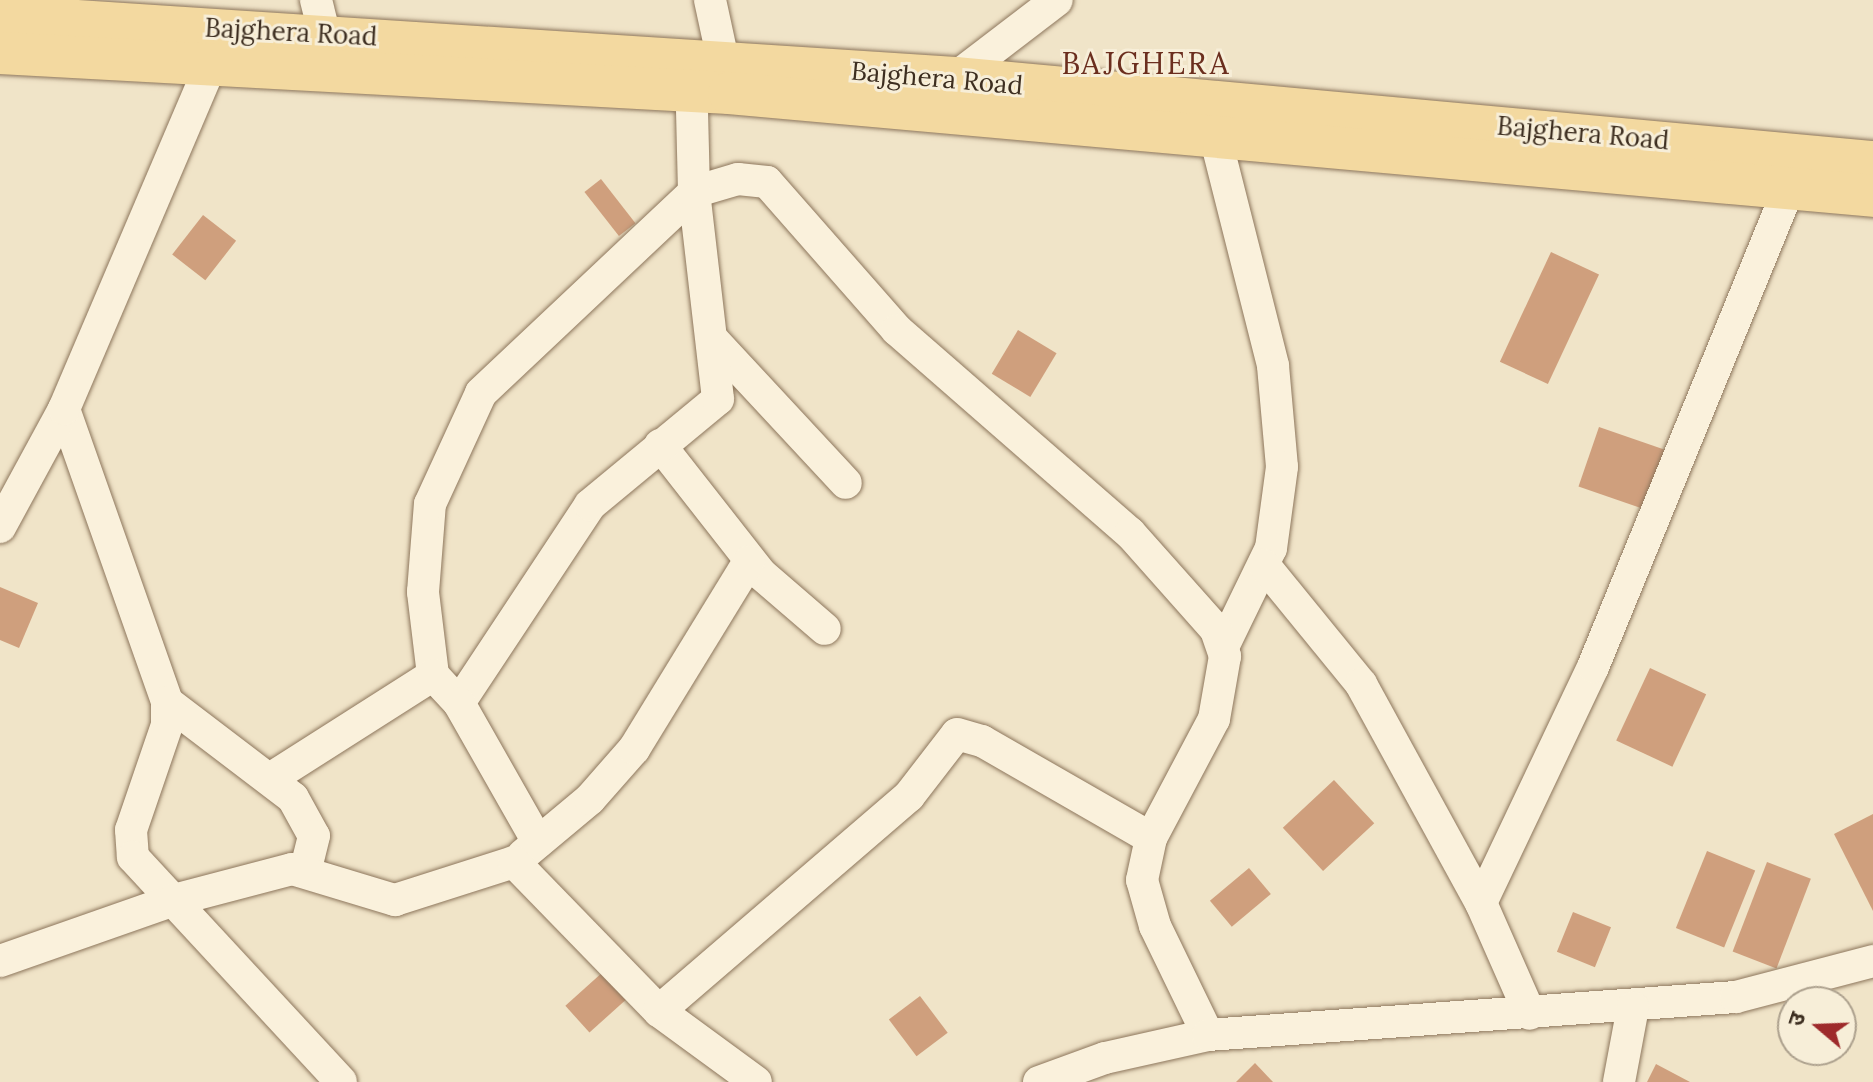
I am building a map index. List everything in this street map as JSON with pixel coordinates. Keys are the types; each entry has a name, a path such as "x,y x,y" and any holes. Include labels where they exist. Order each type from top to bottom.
{"main road":[{"name":"Bajghera Road","path":"0,16 320,17 709,76 1215,136 1873,196"},
{"name":"Bajghera Road","path":"0,53 709,76 955,78 1873,162"}],"street":[{"path":"459,703 582,514 660,445 716,404 713,340 694,192 709,76 710,0"},
{"path":"955,78 1057,0"},
{"path":"0,527 64,409 212,62"},
{"path":"1208,1035 1145,900 1143,862 1151,838 1214,719 1224,645 1264,565 1282,467 1279,414 1248,249 1215,136"},
{"path":"756,1082 659,1011 526,852 459,703 433,675 423,557 450,448 496,373 694,192 738,179 776,188 897,330 1130,533 1224,645"},
{"path":"1481,903 1593,667 1789,188"},
{"path":"713,340 846,483"},
{"path":"64,409 167,702 167,725 130,843 139,866 341,1082"},
{"path":"660,445 749,561 825,629"},
{"path":"0,961 174,900 306,868 344,888 395,900 526,852 634,749 749,561"},
{"path":"1264,565 1361,684 1481,903 1530,1014"},
{"path":"273,777 433,675"},
{"path":"167,702 273,777 311,824 314,843 306,868"},
{"path":"659,1011 909,796 957,734 982,741 1151,838"},
{"path":"1039,1082 1120,1053 1208,1035 1633,1007 1790,986 1873,961"},
{"path":"1619,1082 1633,1007"}],"building":[{"path":"601,179 635,223 619,236 584,192"},
{"path":"203,215 236,241 205,280 172,254"},
{"path":"1551,252 1599,274 1548,384 1500,362"},
{"path":"1018,330 1057,353 1030,397 992,374"},
{"path":"1599,427 1670,451 1649,511 1578,487"},
{"path":"0,587 38,603 19,648 0,640"},
{"path":"1650,668 1706,694 1672,767 1616,741"},
{"path":"1334,780 1374,823 1323,871 1283,828"},
{"path":"1873,814 1873,911 1834,834"},
{"path":"1707,851 1755,870 1724,947 1676,928"},
{"path":"1767,862 1811,879 1776,968 1733,952"},
{"path":"1249,868 1271,894 1232,927 1210,901"},
{"path":"1573,912 1611,927 1595,967 1557,952"},
{"path":"604,971 628,998 589,1033 565,1006"},
{"path":"920,996 948,1033 917,1056 889,1019"},
{"path":"1255,1063 1273,1082 1236,1082"},
{"path":"1656,1064 1690,1082 1647,1082"}],"district":[{"name":"BAJGHERA","path":"1146,63"}]}
